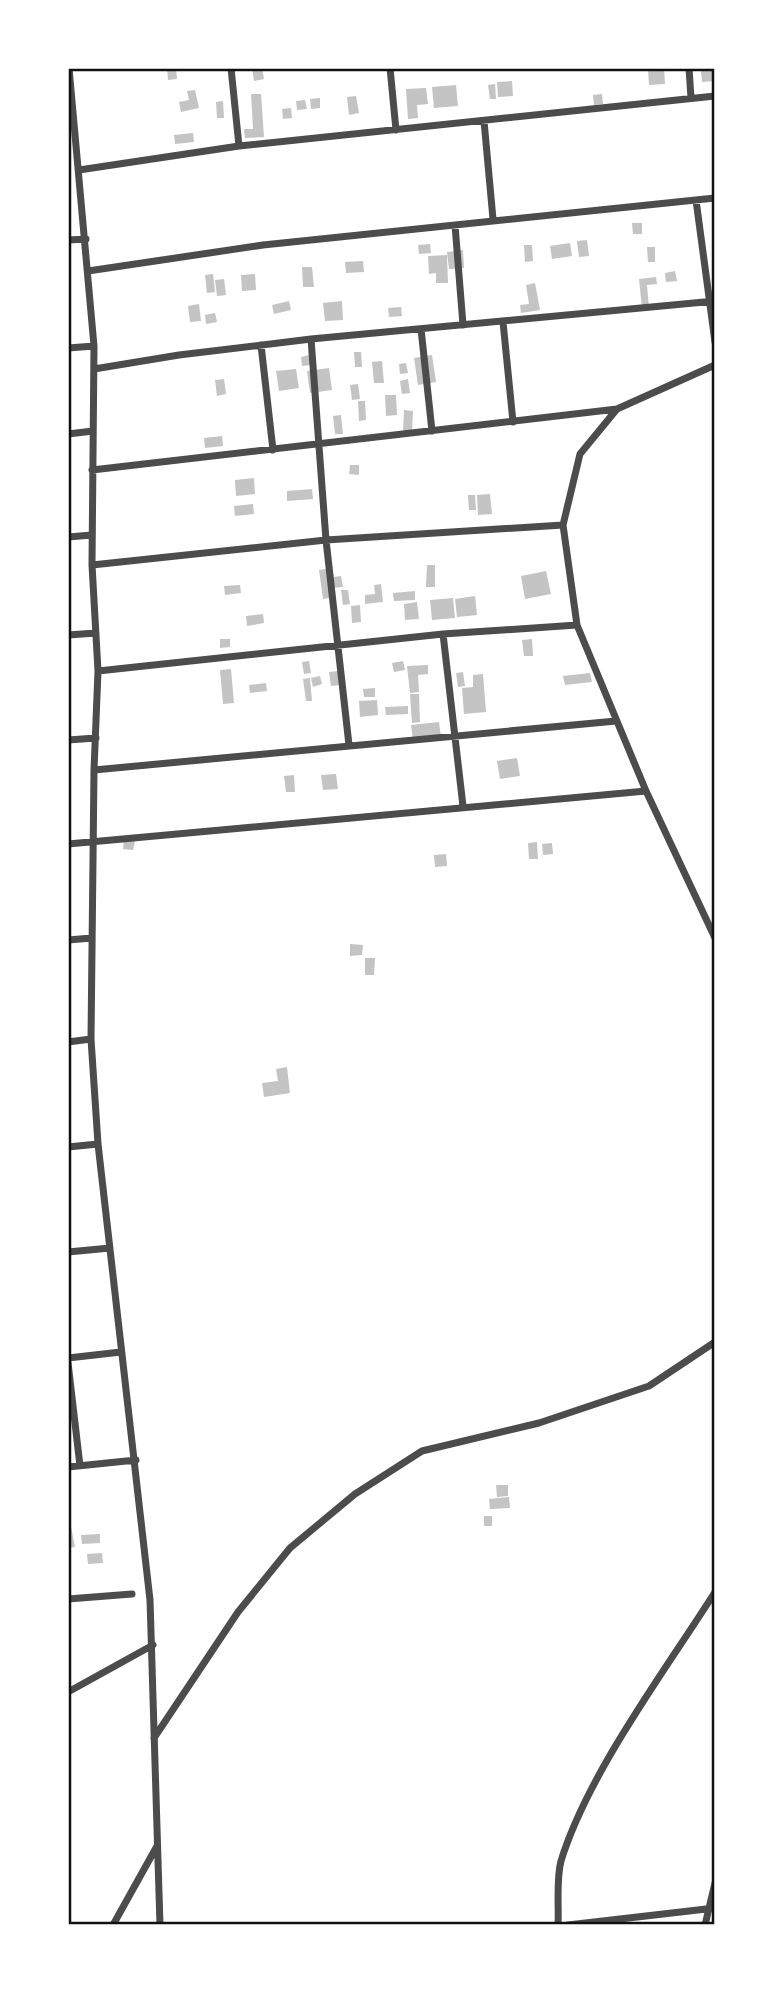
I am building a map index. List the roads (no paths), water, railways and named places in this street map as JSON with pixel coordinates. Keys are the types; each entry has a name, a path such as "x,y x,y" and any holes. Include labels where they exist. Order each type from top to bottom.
{"street":[{"path":"69,68 72,138 79,170 94,346 92,565 99,671 94,770 91,1039 98,1144 136,1460 153,1646 160,1925"},
{"path":"231,68 239,146"},
{"path":"390,68 396,130"},
{"path":"689,68 691,98"},
{"path":"79,170 239,146 715,96"},
{"path":"484,121 493,219"},
{"path":"88,271 263,245 715,198"},
{"path":"696,200 712,301 715,342"},
{"path":"455,225 463,325"},
{"path":"68,240 86,239"},
{"path":"94,369 311,339 712,301"},
{"path":"503,322 513,422"},
{"path":"421,329 432,431"},
{"path":"311,339 326,540 349,745"},
{"path":"261,345 273,450"},
{"path":"68,348 94,346"},
{"path":"92,470 617,409 715,365"},
{"path":"617,409 580,454 563,524 577,625 646,791 715,938"},
{"path":"68,434 93,431"},
{"path":"92,565 326,540 563,524"},
{"path":"68,537 92,534"},
{"path":"99,671 443,634 577,625"},
{"path":"68,635 96,633"},
{"path":"443,634 463,806"},
{"path":"94,770 453,734 616,721"},
{"path":"68,740 96,738"},
{"path":"68,844 646,791"},
{"path":"68,940 92,938"},
{"path":"68,1042 91,1039"},
{"path":"68,1147 98,1144"},
{"path":"68,1252 110,1248"},
{"path":"154,1738 238,1612 290,1548 355,1494 422,1451 539,1423 649,1386 715,1342"},
{"path":"80,1466 68,1360 121,1352"},
{"path":"68,1467 136,1460"},
{"path":"558,1925 561,1863 586,1802 624,1735 715,1592"},
{"path":"68,1600 132,1594"},
{"path":"68,1692 153,1646"},
{"path":"113,1925 158,1845"},
{"path":"705,1925 712,1908 715,1883"},
{"path":"568,1925 712,1908"}]}
